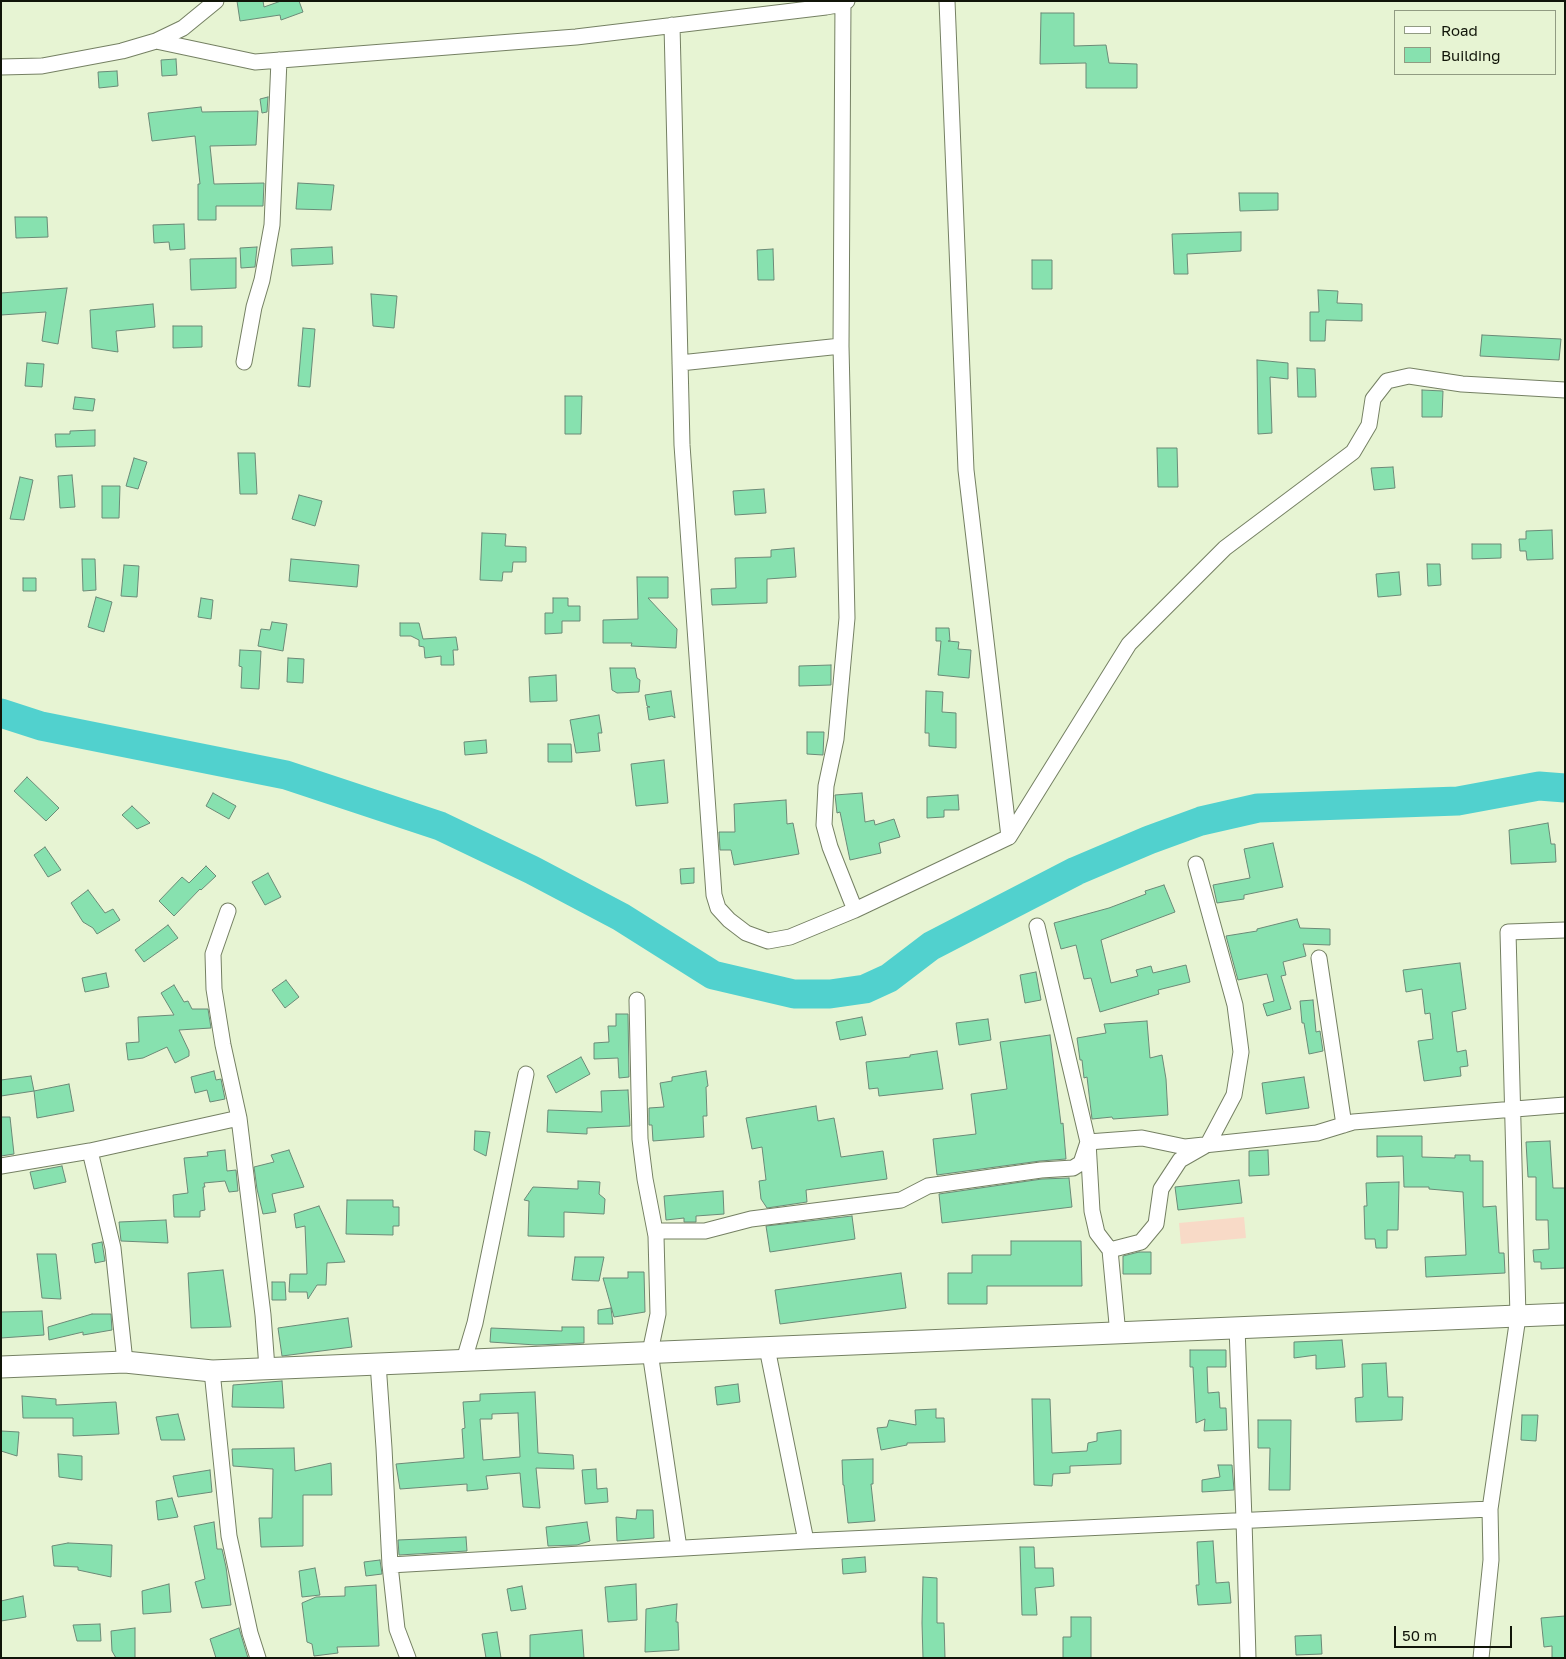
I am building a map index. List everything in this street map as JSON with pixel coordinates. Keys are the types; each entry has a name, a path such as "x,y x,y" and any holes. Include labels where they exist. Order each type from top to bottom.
{"street":[{"path":"1,67 42,66 122,51 156,41 183,28 216,1"},
{"path":"947,1 966,470 1009,837"},
{"path":"156,41 255,62 576,37 844,2 841,346 847,618 836,739 826,786 824,825 830,847 855,910"},
{"path":"672,25 682,446 713,886 718,908 729,920 746,933 768,941 790,937 855,910 1009,837 1129,644 1225,548 1353,452 1368,425 1374,399 1387,381 1409,376 1462,384 1565,390"},
{"path":"244,362 272,225 279,60"},
{"path":"680,363 841,346"},
{"path":"1110,1250 1141,1242 1156,1224 1161,1189 1180,1160 1208,1144 1234,1095 1241,1052 1235,1005 1196,864"},
{"path":"228,911 213,954 214,989 223,1044 239,1118 263,1315 267,1368"},
{"path":"1037,926 1088,1142 1092,1211 1097,1233 1110,1250 1116,1324"},
{"path":"1481,1658 1491,1560 1490,1509 1518,1317 1508,932 1565,930"},
{"path":"1319,958 1344,1125"},
{"path":"637,1000 640,1139 645,1179 656,1231 658,1314 650,1352 680,1548"},
{"path":"464,1360 475,1323 526,1074"},
{"path":"1088,1142 1142,1138 1184,1146 1317,1133 1352,1122 1565,1105"},
{"path":"1,1166 90,1151 239,1118"},
{"path":"656,1231 705,1231 750,1219 901,1200 928,1186 1040,1170 1073,1168 1081,1163 1088,1142"},
{"path":"90,1151 113,1248 124,1362"},
{"path":"1,1367 124,1362 212,1371 1565,1314"},
{"path":"1237,1327 1248,1658"},
{"path":"767,1348 806,1541"},
{"path":"378,1364 390,1565 397,1629 408,1658"},
{"path":"212,1371 230,1536 250,1633 258,1658"},
{"path":"390,1565 806,1541 1490,1509"}],"shaded area":[{"path":"1244,1217 1246,1238 1181,1244 1179,1223"}],"building":[{"path":"237,1 263,1 264,7 281,1 299,1 303,12 281,20 280,15 240,21"},
{"path":"1041,13 1074,13 1074,46 1106,45 1109,63 1137,64 1137,88 1086,88 1086,63 1040,64"},
{"path":"176,59 177,75 162,76 161,60"},
{"path":"117,71 118,86 99,88 98,72"},
{"path":"268,97 267,112 262,113 260,99"},
{"path":"201,107 202,112 258,111 256,145 210,146 214,184 264,183 263,206 216,206 216,220 198,220 198,184 200,184 195,136 152,141 148,113"},
{"path":"298,183 334,185 331,210 296,209"},
{"path":"1239,193 1278,193 1278,210 1240,211"},
{"path":"15,217 47,217 48,237 16,238"},
{"path":"184,224 185,249 170,250 169,242 154,243 153,225"},
{"path":"1241,232 1241,251 1187,254 1188,274 1174,274 1172,234"},
{"path":"257,247 255,267 241,268 240,248"},
{"path":"332,247 333,264 292,266 291,249"},
{"path":"773,249 774,280 758,280 757,250"},
{"path":"236,258 236,288 191,290 190,259"},
{"path":"1032,260 1052,260 1052,289 1032,289"},
{"path":"67,288 58,344 42,341 46,312 1,315 1,293"},
{"path":"1318,290 1338,291 1337,303 1362,304 1362,321 1326,320 1325,341 1310,341 1310,312 1319,312"},
{"path":"371,294 397,296 394,328 373,326"},
{"path":"153,304 155,327 116,331 118,352 92,348 90,310"},
{"path":"173,326 202,326 202,347 173,348"},
{"path":"303,328 315,329 310,387 298,386"},
{"path":"1482,335 1561,339 1559,360 1480,356"},
{"path":"1257,360 1288,363 1288,379 1270,377 1272,433 1258,434"},
{"path":"27,363 44,364 42,387 25,386"},
{"path":"1297,368 1315,369 1316,397 1298,397"},
{"path":"1422,390 1443,391 1442,417 1422,417"},
{"path":"565,396 582,396 581,434 565,434"},
{"path":"75,397 95,399 93,411 73,409"},
{"path":"95,430 95,446 56,447 55,434"},
{"path":"1157,448 1177,448 1178,487 1158,487"},
{"path":"238,453 255,453 257,494 240,494"},
{"path":"134,458 147,462 138,489 126,486"},
{"path":"1393,467 1395,488 1374,490 1371,468"},
{"path":"72,475 75,507 60,508 58,476"},
{"path":"20,477 33,480 24,520 10,519"},
{"path":"102,486 120,486 119,518 102,518"},
{"path":"764,489 766,513 735,515 733,491"},
{"path":"299,495 322,501 315,526 292,519"},
{"path":"1552,530 1553,559 1527,560 1526,551 1520,551 1519,539 1526,539 1526,531"},
{"path":"482,533 506,534 505,546 526,547 526,562 513,562 512,572 503,572 502,581 480,580"},
{"path":"1472,544 1501,544 1501,558 1472,559"},
{"path":"794,548 796,577 767,579 767,603 712,605 711,589 736,588 735,558 771,557 771,550"},
{"path":"82,559 95,559 96,590 83,591"},
{"path":"291,559 359,565 357,587 289,581"},
{"path":"1427,564 1440,564 1441,585 1428,586"},
{"path":"124,565 139,566 137,597 121,596"},
{"path":"1399,572 1401,595 1378,597 1376,574"},
{"path":"637,577 668,577 668,598 648,598 677,629 676,648 631,646 632,643 603,643 603,620 638,619"},
{"path":"23,578 36,578 36,591 23,591"},
{"path":"96,597 112,602 104,632 88,627"},
{"path":"201,598 213,600 211,619 198,617"},
{"path":"553,598 568,598 568,606 580,606 580,621 562,621 562,633 545,634 545,613 553,613"},
{"path":"272,622 287,624 283,651 258,646 261,629 270,630"},
{"path":"400,623 419,623 423,639 456,637 458,650 453,650 454,665 441,665 441,656 425,658 424,647 419,646 419,640 411,636 400,636"},
{"path":"936,628 949,628 950,641 948,641 959,642 958,649 971,650 969,678 938,675 941,641 936,641"},
{"path":"240,650 261,651 259,689 241,688 242,667 239,666"},
{"path":"288,658 304,659 303,683 287,682"},
{"path":"831,665 831,685 799,686 799,666"},
{"path":"610,668 635,668 637,678 640,680 639,692 617,693 612,690"},
{"path":"556,675 557,701 530,702 529,677"},
{"path":"671,691 675,718 672,716 649,720 647,707 650,707 647,706 645,695"},
{"path":"926,691 943,692 942,712 956,713 956,748 929,746 929,733 925,733"},
{"path":"599,715 602,733 598,733 600,751 576,753 570,720"},
{"path":"807,732 824,732 823,755 807,754"},
{"path":"486,740 487,753 465,755 464,742"},
{"path":"548,744 571,744 572,762 548,762"},
{"path":"664,760 668,803 636,806 631,764"},
{"path":"27,777 59,808 46,821 14,791"},
{"path":"213,793 236,806 229,819 206,806"},
{"path":"862,793 865,822 874,820 875,825 894,819 900,837 879,843 881,853 850,860 840,812 837,813 835,795"},
{"path":"958,795 959,810 944,810 944,817 927,818 927,797"},
{"path":"786,800 787,824 793,823 799,854 734,865 731,850 720,850 719,832 735,832 734,804"},
{"path":"132,806 150,823 137,829 122,815"},
{"path":"1548,823 1551,844 1555,844 1556,862 1511,864 1509,830"},
{"path":"1273,843 1283,887 1244,895 1244,899 1217,903 1213,885 1250,878 1244,849"},
{"path":"45,847 61,870 48,877 34,855"},
{"path":"206,866 216,876 200,889 174,916 159,901 182,877 189,883"},
{"path":"694,868 694,883 681,884 680,869"},
{"path":"268,873 281,897 265,905 252,882"},
{"path":"1164,885 1175,912 1101,940 1111,983 1138,976 1136,970 1151,966 1153,973 1186,965 1190,982 1158,990 1159,994 1100,1012 1091,978 1084,979 1076,945 1061,949 1054,923 1109,908 1146,894 1145,891"},
{"path":"88,890 105,913 113,909 120,920 97,934 93,928 83,922 71,903"},
{"path":"1297,919 1300,928 1330,929 1330,945 1303,944 1306,956 1283,962 1286,975 1281,976 1291,1009 1267,1016 1263,1004 1274,1001 1267,974 1238,980 1226,936 1257,931 1257,929"},
{"path":"168,925 178,938 144,962 135,950"},
{"path":"1460,963 1466,1009 1452,1012 1457,1052 1466,1050 1468,1066 1460,1067 1461,1076 1424,1081 1418,1041 1433,1039 1430,1013 1425,1014 1422,989 1406,992 1403,970"},
{"path":"1036,972 1041,1000 1025,1003 1020,975"},
{"path":"106,973 109,987 85,992 82,978"},
{"path":"286,980 299,997 285,1008 272,990"},
{"path":"174,985 184,1002 188,1001 192,1009 208,1009 211,1028 179,1030 189,1051 189,1056 175,1063 167,1047 143,1058 128,1060 126,1043 139,1042 138,1017 174,1015 161,993"},
{"path":"1313,1000 1316,1032 1320,1031 1323,1051 1309,1054 1304,1023 1302,1023 1300,1001"},
{"path":"616,1014 628,1014 629,1077 619,1078 618,1058 594,1059 594,1043 609,1042 608,1026 616,1026"},
{"path":"862,1017 866,1035 840,1040 836,1022"},
{"path":"988,1019 991,1040 959,1045 956,1023"},
{"path":"1147,1021 1150,1058 1162,1055 1166,1079 1168,1115 1092,1119 1087,1077 1084,1078 1077,1038 1106,1033 1104,1024"},
{"path":"1050,1035 1061,1124 1063,1123 1066,1159 937,1175 933,1139 976,1134 971,1094 1007,1089 1000,1042"},
{"path":"937,1051 943,1089 879,1096 878,1088 869,1089 866,1062 910,1057 910,1055"},
{"path":"581,1057 590,1074 556,1093 547,1076"},
{"path":"214,1071 216,1080 221,1079 225,1099 210,1102 207,1090 195,1093 191,1077"},
{"path":"706,1071 708,1086 706,1087 707,1116 703,1116 704,1137 653,1141 652,1125 649,1125 649,1108 664,1107 660,1083 672,1081 672,1077"},
{"path":"31,1076 34,1091 1,1096 1,1080"},
{"path":"1304,1077 1309,1108 1266,1114 1262,1083"},
{"path":"69,1084 74,1111 37,1118 34,1091"},
{"path":"628,1090 630,1126 587,1128 587,1134 547,1132 548,1110 602,1112 601,1091"},
{"path":"816,1106 818,1121 834,1118 841,1157 883,1151 887,1179 806,1190 807,1202 767,1208 761,1199 759,1181 766,1180 762,1147 752,1149 746,1118"},
{"path":"1,1117 10,1117 14,1154 1,1156"},
{"path":"475,1131 490,1132 486,1156 474,1150"},
{"path":"1377,1136 1422,1136 1422,1157 1455,1158 1455,1155 1470,1155 1470,1161 1483,1161 1483,1207 1496,1206 1499,1253 1504,1253 1505,1273 1426,1277 1425,1257 1466,1255 1463,1192 1429,1189 1429,1187 1404,1187 1403,1156 1377,1157"},
{"path":"1550,1141 1553,1188 1565,1188 1565,1268 1541,1269 1541,1262 1534,1262 1533,1250 1549,1249 1548,1220 1536,1220 1536,1177 1528,1177 1526,1142"},
{"path":"225,1150 227,1171 236,1170 238,1191 229,1192 225,1181 204,1183 205,1210 200,1211 200,1217 174,1217 173,1195 188,1193 184,1158 208,1156 207,1152"},
{"path":"289,1150 304,1187 272,1194 276,1212 263,1214 254,1167 274,1162 271,1155"},
{"path":"1268,1150 1269,1175 1249,1176 1249,1151"},
{"path":"62,1166 66,1182 34,1189 30,1172"},
{"path":"1069,1178 1072,1207 942,1223 939,1194 1042,1179"},
{"path":"1239,1180 1242,1203 1178,1210 1175,1187"},
{"path":"578,1181 600,1182 599,1194 605,1199 604,1214 564,1212 564,1237 528,1236 529,1201 524,1200 533,1187 578,1189"},
{"path":"1399,1182 1398,1230 1387,1230 1387,1248 1376,1248 1375,1239 1365,1239 1364,1206 1367,1206 1366,1183"},
{"path":"723,1191 724,1214 696,1216 696,1222 684,1222 684,1218 666,1220 664,1196"},
{"path":"347,1200 393,1200 393,1207 399,1207 399,1226 393,1226 393,1235 346,1234"},
{"path":"319,1206 345,1262 327,1263 326,1285 317,1285 308,1299 307,1292 289,1292 290,1274 307,1274 305,1226 296,1228 294,1214"},
{"path":"852,1216 855,1239 770,1252 766,1226"},
{"path":"166,1220 168,1243 121,1241 119,1222"},
{"path":"1011,1241 1081,1241 1082,1286 987,1286 987,1304 948,1304 948,1273 972,1273 972,1255 1011,1255"},
{"path":"102,1242 105,1261 95,1263 92,1244"},
{"path":"1139,1252 1151,1252 1151,1274 1123,1274 1123,1256"},
{"path":"37,1254 56,1254 61,1299 42,1298"},
{"path":"575,1257 604,1257 599,1281 572,1280"},
{"path":"223,1270 231,1327 191,1328 188,1273"},
{"path":"628,1272 644,1272 645,1312 614,1317 603,1278 628,1278"},
{"path":"901,1273 906,1308 780,1324 775,1290"},
{"path":"272,1282 285,1282 286,1300 272,1300"},
{"path":"611,1308 613,1324 598,1324 598,1310"},
{"path":"42,1311 44,1335 1,1338 1,1312"},
{"path":"92,1314 111,1314 112,1330 83,1335 83,1332 49,1340 48,1327"},
{"path":"348,1318 352,1347 282,1356 278,1328"},
{"path":"562,1327 584,1327 584,1343 536,1345 490,1342 491,1328 562,1331"},
{"path":"1342,1340 1345,1367 1316,1369 1316,1355 1294,1358 1294,1342"},
{"path":"1190,1350 1226,1350 1226,1367 1207,1367 1208,1393 1219,1392 1220,1408 1226,1408 1227,1430 1204,1431 1205,1419 1196,1423 1193,1367 1190,1367"},
{"path":"1386,1363 1388,1397 1403,1397 1402,1420 1356,1422 1355,1398 1363,1397 1362,1364"},
{"path":"282,1381 284,1408 232,1407 233,1385"},
{"path":"738,1384 740,1402 717,1405 715,1387"},
{"path":"535,1392 538,1453 573,1455 574,1469 536,1468 540,1508 523,1507 520,1473 486,1476 488,1489 467,1491 467,1484 400,1489 396,1464 464,1458 462,1429 465,1428 463,1402 480,1401 480,1394","holes":["518,1413 520,1457 483,1460 480,1419 492,1419 492,1414"]},
{"path":"22,1396 56,1399 56,1405 116,1402 119,1434 73,1436 73,1418 23,1418"},
{"path":"1032,1399 1050,1399 1052,1453 1087,1451 1088,1443 1097,1441 1097,1433 1121,1430 1121,1464 1070,1466 1070,1473 1053,1474 1052,1486 1034,1485"},
{"path":"936,1409 936,1418 944,1418 945,1442 907,1443 907,1445 881,1450 877,1428 887,1427 889,1420 916,1425 915,1410"},
{"path":"178,1414 185,1440 161,1440 156,1417"},
{"path":"1522,1415 1538,1415 1536,1441 1521,1440"},
{"path":"1258,1420 1291,1420 1290,1490 1269,1490 1270,1448 1258,1448"},
{"path":"1,1431 19,1432 17,1456 1,1451"},
{"path":"294,1448 295,1471 331,1463 332,1495 303,1495 303,1546 261,1547 259,1518 272,1518 273,1469 233,1466 232,1449"},
{"path":"58,1454 82,1456 82,1480 59,1477"},
{"path":"873,1459 873,1484 871,1484 875,1521 848,1523 842,1460"},
{"path":"1218,1465 1232,1465 1234,1490 1202,1492 1202,1480 1220,1477"},
{"path":"596,1469 597,1489 607,1488 608,1502 585,1504 582,1470"},
{"path":"210,1470 212,1492 178,1497 173,1476"},
{"path":"172,1498 178,1517 158,1520 156,1501"},
{"path":"637,1510 653,1510 654,1538 617,1541 616,1517 636,1519"},
{"path":"214,1522 217,1549 222,1549 226,1567 231,1605 202,1608 195,1582 205,1579 194,1526"},
{"path":"587,1522 590,1541 577,1545 548,1546 546,1527"},
{"path":"466,1537 467,1551 399,1555 398,1540"},
{"path":"1213,1541 1216,1583 1229,1582 1231,1603 1198,1605 1196,1585 1199,1585 1197,1542"},
{"path":"68,1543 112,1545 111,1577 78,1570 78,1567 54,1566 52,1546"},
{"path":"1020,1547 1034,1547 1035,1568 1053,1568 1054,1586 1035,1588 1037,1615 1022,1615"},
{"path":"865,1557 866,1572 843,1574 842,1559"},
{"path":"380,1560 382,1574 366,1576 364,1562"},
{"path":"315,1568 320,1595 302,1597 299,1571"},
{"path":"923,1577 937,1578 937,1623 944,1623 945,1658 923,1658"},
{"path":"169,1584 171,1612 143,1614 142,1591"},
{"path":"636,1584 637,1620 608,1622 605,1587"},
{"path":"376,1585 379,1646 337,1647 338,1653 314,1656 312,1644 307,1642 302,1603 316,1597 345,1596 345,1587"},
{"path":"522,1586 526,1609 511,1611 507,1589"},
{"path":"23,1596 26,1617 1,1621 1,1601"},
{"path":"677,1604 676,1622 678,1622 679,1650 645,1652 646,1609"},
{"path":"1565,1616 1565,1658 1552,1658 1552,1646 1544,1647 1541,1618"},
{"path":"1071,1617 1091,1617 1091,1658 1063,1658 1063,1637 1071,1637"},
{"path":"100,1624 101,1641 77,1641 73,1625"},
{"path":"135,1628 135,1658 116,1658 112,1651 111,1631"},
{"path":"239,1628 248,1658 216,1658 210,1639"},
{"path":"582,1630 584,1658 530,1658 530,1635"},
{"path":"497,1632 501,1658 486,1658 482,1634"},
{"path":"1321,1635 1322,1654 1296,1655 1295,1636"}],"waterway":[{"path":"1,713 41,726 286,775 440,826 532,870 621,917 713,975 794,994 830,994 865,989 889,978 931,946 1076,871 1149,840 1201,821 1258,808 1458,801 1539,786 1565,788"}]}
